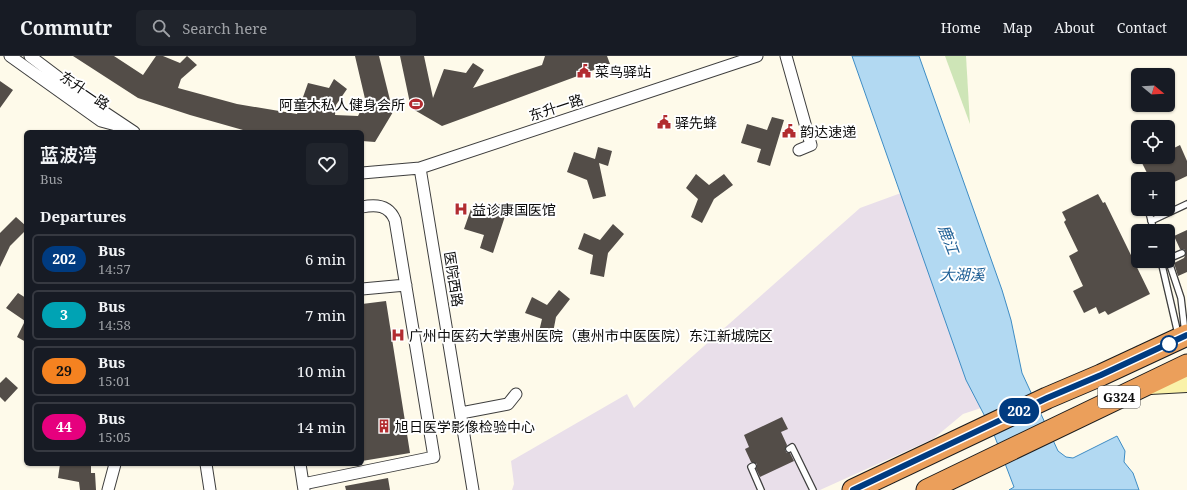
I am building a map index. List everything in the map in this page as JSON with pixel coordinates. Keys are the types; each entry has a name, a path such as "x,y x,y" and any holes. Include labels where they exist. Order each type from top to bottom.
{"highway":[{"name":"G324","path":"853,490 977,430 1184,336"},
{"name":"G324","path":"927,490 1187,365"}],"main road":[{"path":"1142,387 1187,384"}],"street":[{"name":"东升一路","path":"10,56 101,121 131,130"},
{"name":"东升一路","path":"30,56 131,130"},
{"name":"东升一路","path":"364,173 420,168 757,56"},
{"path":"786,56 811,145 799,150"},
{"name":"医院西路","path":"420,168 474,490"},
{"path":"300,466 304,487 434,457 394,217 389,211 380,206 364,206"},
{"path":"364,289 406,285"},
{"path":"461,413 508,404 516,394"},
{"path":"108,490 114,466"},
{"path":"206,466 210,490"}],"lane":[{"path":"1151,220 1187,204"},
{"path":"1150,216 1152,224"},
{"path":"1175,256 1182,253"},
{"path":"1163,268 1184,336"},
{"path":"1171,268 1181,298 1184,336"},
{"path":"1181,298 1187,295"},
{"path":"789,449 792,447 813,490"},
{"path":"753,466 750,467 761,490"}],"shaded area":[{"path":"901,193 966,380 981,408 963,414 933,439 820,490 512,490 514,484 511,461 627,394 634,408 860,208"}],"green space":[{"path":"945,56 966,56 970,124"}],"water":[{"name":"大湖溪","path":"852,56 919,56 1002,290 1011,320 1022,373 1058,451 1066,457 1073,458 1117,436 1125,451 1124,462 1133,473 1139,490 1009,490 1014,487 993,432 966,380"}],"building":[{"path":"73,56 114,56 143,75 156,56 163,56 180,63 187,56 197,65 181,79 178,88 237,104 297,114 308,83 329,88 334,79 347,89 336,105 335,115 358,116 365,102 366,103 355,56 379,56 393,112 375,142 364,141 364,130 243,130 138,98"},
{"path":"400,56 424,56 433,98 444,69 466,73 473,63 484,70 473,88 542,65 545,56 607,56 610,64 442,126 411,108"},
{"path":"0,81 13,90 0,108"},
{"path":"772,117 784,120 770,166 757,162 761,149 741,143 747,124 767,130"},
{"path":"1180,145 1187,161 1187,176 1175,182 1175,172 1146,172 1142,164 1175,164 1175,148"},
{"path":"598,147 612,151 608,166 599,163 606,196 593,199 587,180 567,172 574,152 595,159"},
{"path":"696,174 709,185 724,174 733,185 714,199 702,223 691,217 698,199 686,188"},
{"path":"1098,194 1103,203 1105,202 1131,255 1131,268 1137,268 1150,294 1108,315 1105,311 1099,314 1096,307 1084,313 1073,291 1083,286 1069,256 1078,251 1064,222 1066,220 1062,212"},
{"path":"495,203 508,207 493,253 480,248 484,235 464,229 471,209 491,216"},
{"path":"16,217 24,224 24,232 10,246 0,267 0,233"},
{"path":"613,224 624,234 608,253 604,277 590,274 593,255 578,249 584,233 600,240"},
{"path":"1187,230 1187,272 1178,276 1175,262 1184,258 1186,253 1184,249 1180,249 1175,236"},
{"path":"559,290 570,299 556,317 551,343 537,340 542,319 525,313 532,297 547,305"},
{"path":"18,293 24,297 24,320 6,308"},
{"path":"386,301 410,453 364,461 364,304"},
{"path":"24,323 24,341 17,337"},
{"path":"6,377 18,388 5,402 0,397 0,383"},
{"path":"782,417 788,429 781,432 787,445 785,450 787,453 790,453 794,461 760,477 756,469 757,464 751,462 745,449 749,447 744,435"},
{"path":"60,466 91,466 91,473 95,473 96,490 80,490 79,482 58,478"},
{"path":"388,478 390,490 346,490 345,486"}],"bus line":[{"name":"202","path":"853,490 977,430 1187,335"}],"place":[{"name":"菜鸟驿站","path":"584,71"},
{"name":"阿童木私人健身会所","path":"416,104"},
{"name":"驿先蜂","path":"664,122"},
{"name":"韵达速递","path":"789,131"},
{"name":"益诊康国医馆","path":"461,209"},
{"name":"广州中医药大学惠州医院（惠州市中医医院）东江新城院区","path":"398,335"},
{"name":"旭日医学影像检验中心","path":"384,426"}],"water label":[{"name":"鹿江","path":"949,239"}]}
